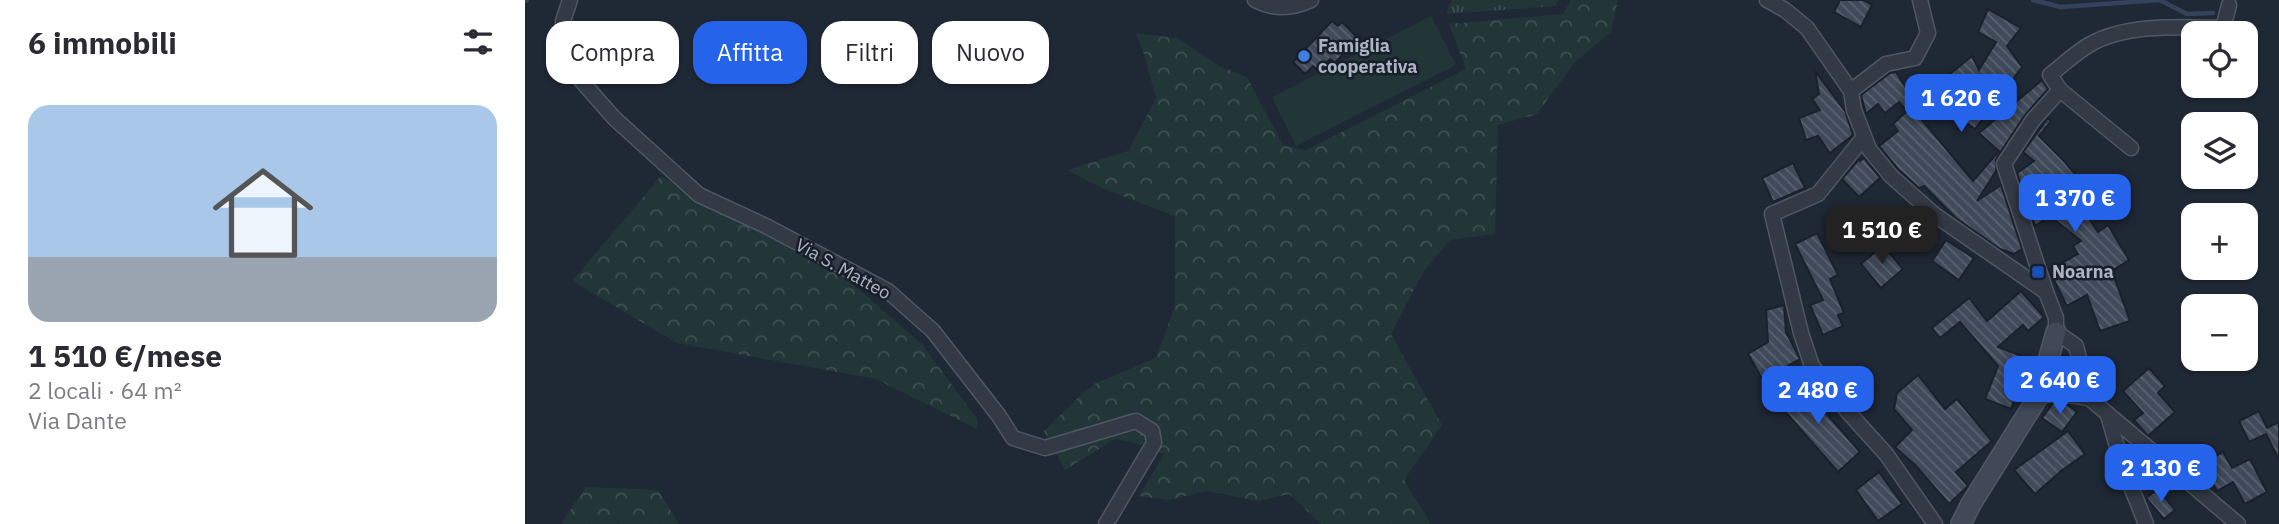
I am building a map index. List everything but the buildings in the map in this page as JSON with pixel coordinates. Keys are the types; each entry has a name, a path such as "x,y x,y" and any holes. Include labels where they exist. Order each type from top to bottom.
{"street":[{"name":"Via S. Matteo","path":"570,0 563,21 565,49 571,69 614,118 699,195 766,226 888,291 933,331 1013,438 1045,448 1136,421 1152,431 1154,443 1106,524"},
{"path":"1255,0 1269,8 1300,5 1311,0"},
{"path":"1766,0 1785,9 1807,28 1851,91 1854,110 1869,149 1891,176 1935,215 2046,292"},
{"path":"1851,91 1886,64 1915,58 1928,33 1918,1"},
{"path":"2131,148 2060,90 2050,75 2091,44 2132,30 2170,27 2223,28 2229,5"},
{"path":"1961,524 2038,397 2056,332 2056,317 2004,164 2033,120 2060,90"},
{"path":"1864,137 1818,194 1772,214 1801,333 1812,366 1886,454 1935,524"},
{"path":"2056,332 2076,346 2089,398"},
{"path":"2038,397 2056,393 2089,398 2238,524"},
{"path":"2108,415 2122,464 2146,524"}],"green space":[{"path":"1452,0 1559,0 1555,6 1446,14"},
{"path":"1571,0 1618,0 1611,32 1575,62 1537,114 1498,125 1495,234 1450,240 1422,274 1391,334 1442,425 1404,480 1431,524 1321,524 1289,494 1258,501 1207,491 1169,500 1139,496 1164,454 1115,439 1065,470 1044,431 1096,383 1156,358 1175,306 1175,216 1104,189 1067,170 1128,151 1156,98 1135,33 1177,38 1219,66 1247,77 1283,145 1306,150 1466,69 1449,24 1563,14"},
{"path":"1431,16 1456,65 1296,146 1272,97"},
{"path":"661,176 846,278 923,345 977,419 977,429 876,379 677,343 572,281"},
{"path":"586,487 658,490 679,524 564,524 562,522"}],"waterway":[{"path":"2033,0 2061,7 2160,0 2187,14 2213,13"}],"place":[{"name":"Famiglia cooperativa","path":"1304,56"},
{"name":"Noarna","path":"2038,272"}]}
